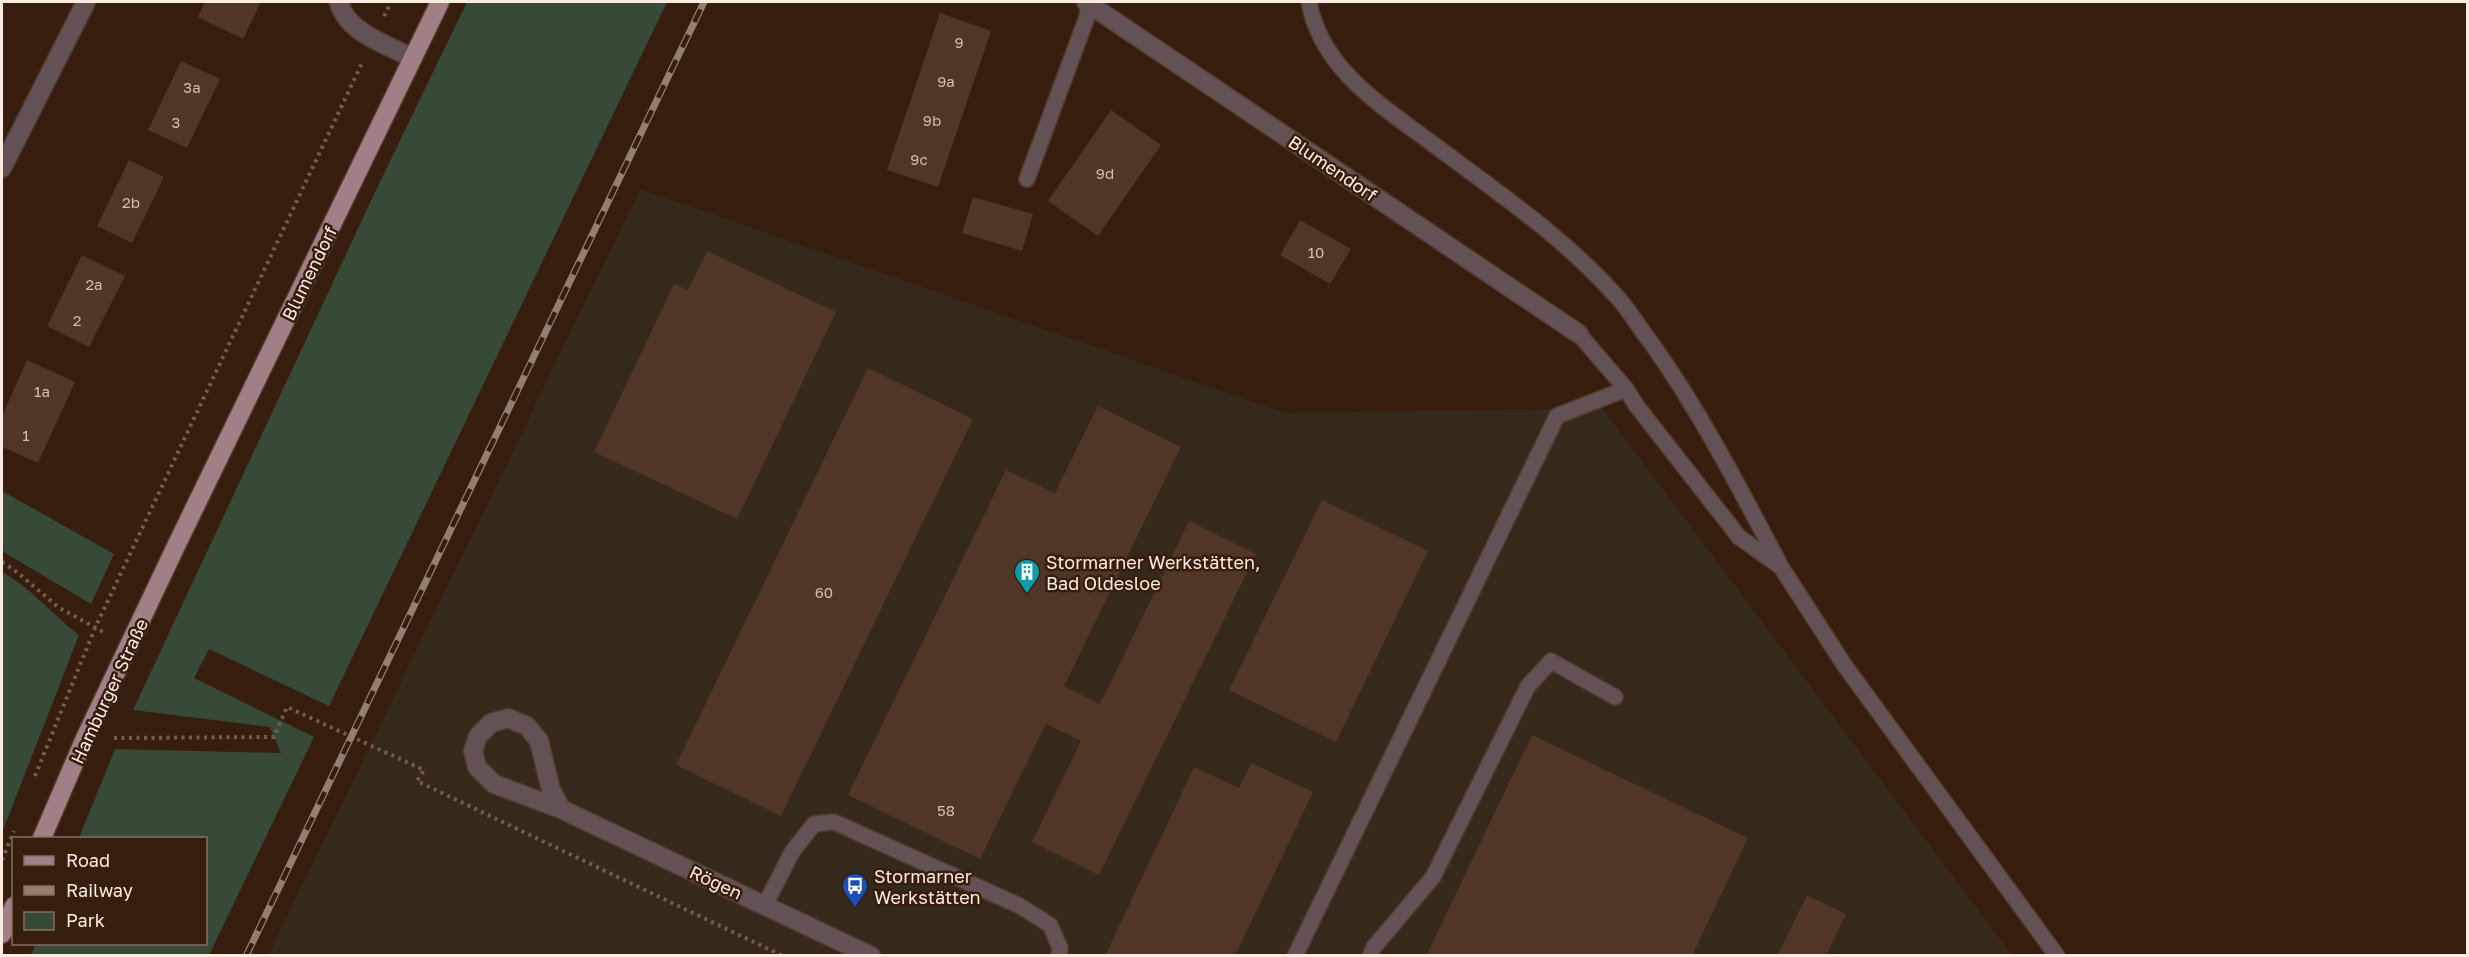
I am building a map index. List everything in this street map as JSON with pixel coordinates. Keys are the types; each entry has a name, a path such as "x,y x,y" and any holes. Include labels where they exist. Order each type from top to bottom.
{"main road":[{"name":"Blumendorf","path":"177,544 440,2"},
{"name":"Hamburger Straße","path":"42,837 85,738 177,544"},
{"path":"2,934 12,911"}],"street":[{"path":"2,168 86,2"},
{"path":"339,2 341,10 350,23 413,58"},
{"name":"Blumendorf","path":"1088,2 1580,334"},
{"name":"Rögen","path":"561,809 551,790 538,741 527,726 508,718 491,723 478,736 473,751 477,767 494,784 561,809 871,956"}],"lane":[{"path":"1027,179 1087,17 1088,2"},
{"path":"1309,2 1311,15 1333,60 1366,94 1563,242 1618,298 1673,374 1734,478 1781,567 1845,666 2057,956"},
{"path":"1580,334 1626,389 1739,537 1781,567"},
{"path":"1295,956 1557,416 1626,389"},
{"path":"1370,956 1374,947 1433,877 1528,686 1551,662 1615,697"},
{"path":"765,905 792,852 814,824 834,822 1020,906 1050,925 1060,948 1059,956"}],"path":[{"path":"35,778 95,628 391,2"},
{"path":"2,562 58,607 95,628"},
{"path":"55,727 85,738 274,737 287,707 424,770 417,781 783,956"},
{"path":"2,860 14,830"}],"shaded area":[{"path":"640,189 1286,413 1602,408 2012,955 268,956"}],"green space":[{"path":"467,2 667,2 329,706 209,649 194,678 314,737 209,955 31,955 36,945 207,945 207,837 79,837 115,749 281,753 270,727 133,710 377,188"},
{"path":"2,491 114,554 91,604 2,551"},
{"path":"2,572 22,585 79,635 2,833"}],"building":[{"path":"205,2 261,2 243,39 198,17"},
{"path":"940,13 991,31 938,187 887,170"},
{"path":"181,61 220,79 187,148 148,130"},
{"path":"1111,110 1161,145 1098,236 1048,201"},
{"path":"129,160 164,177 132,243 97,226"},
{"path":"973,197 1033,214 1022,251 962,233"},
{"path":"1300,220 1351,249 1330,284 1280,255"},
{"path":"707,251 836,312 737,519 594,452 674,284 688,290"},
{"path":"82,255 125,276 89,347 47,326"},
{"path":"27,360 75,382 38,463 2,447 2,416"},
{"path":"868,368 973,419 781,816 676,765"},
{"name":"Stormarner Werkstätten, Bad Oldesloe","path":"1098,406 1181,447 1064,686 1100,704 1189,521 1256,554 1099,875 1032,842 1081,741 1046,724 980,859 848,795 1006,470 1055,493"},
{"path":"1322,500 1428,551 1336,742 1229,690"},
{"path":"1532,735 1748,838 1692,956 1426,956"},
{"path":"1251,763 1313,792 1235,956 1105,956 1194,767 1239,788"},
{"path":"1807,895 1846,914 1826,956 1777,956"}],"railway":[{"path":"246,956 704,2"}],"place":[{"name":"Stormarner Werkstätten, Bad Oldesloe","path":"1027,595"},
{"name":"Stormarner Werkstätten","path":"855,909"}]}
